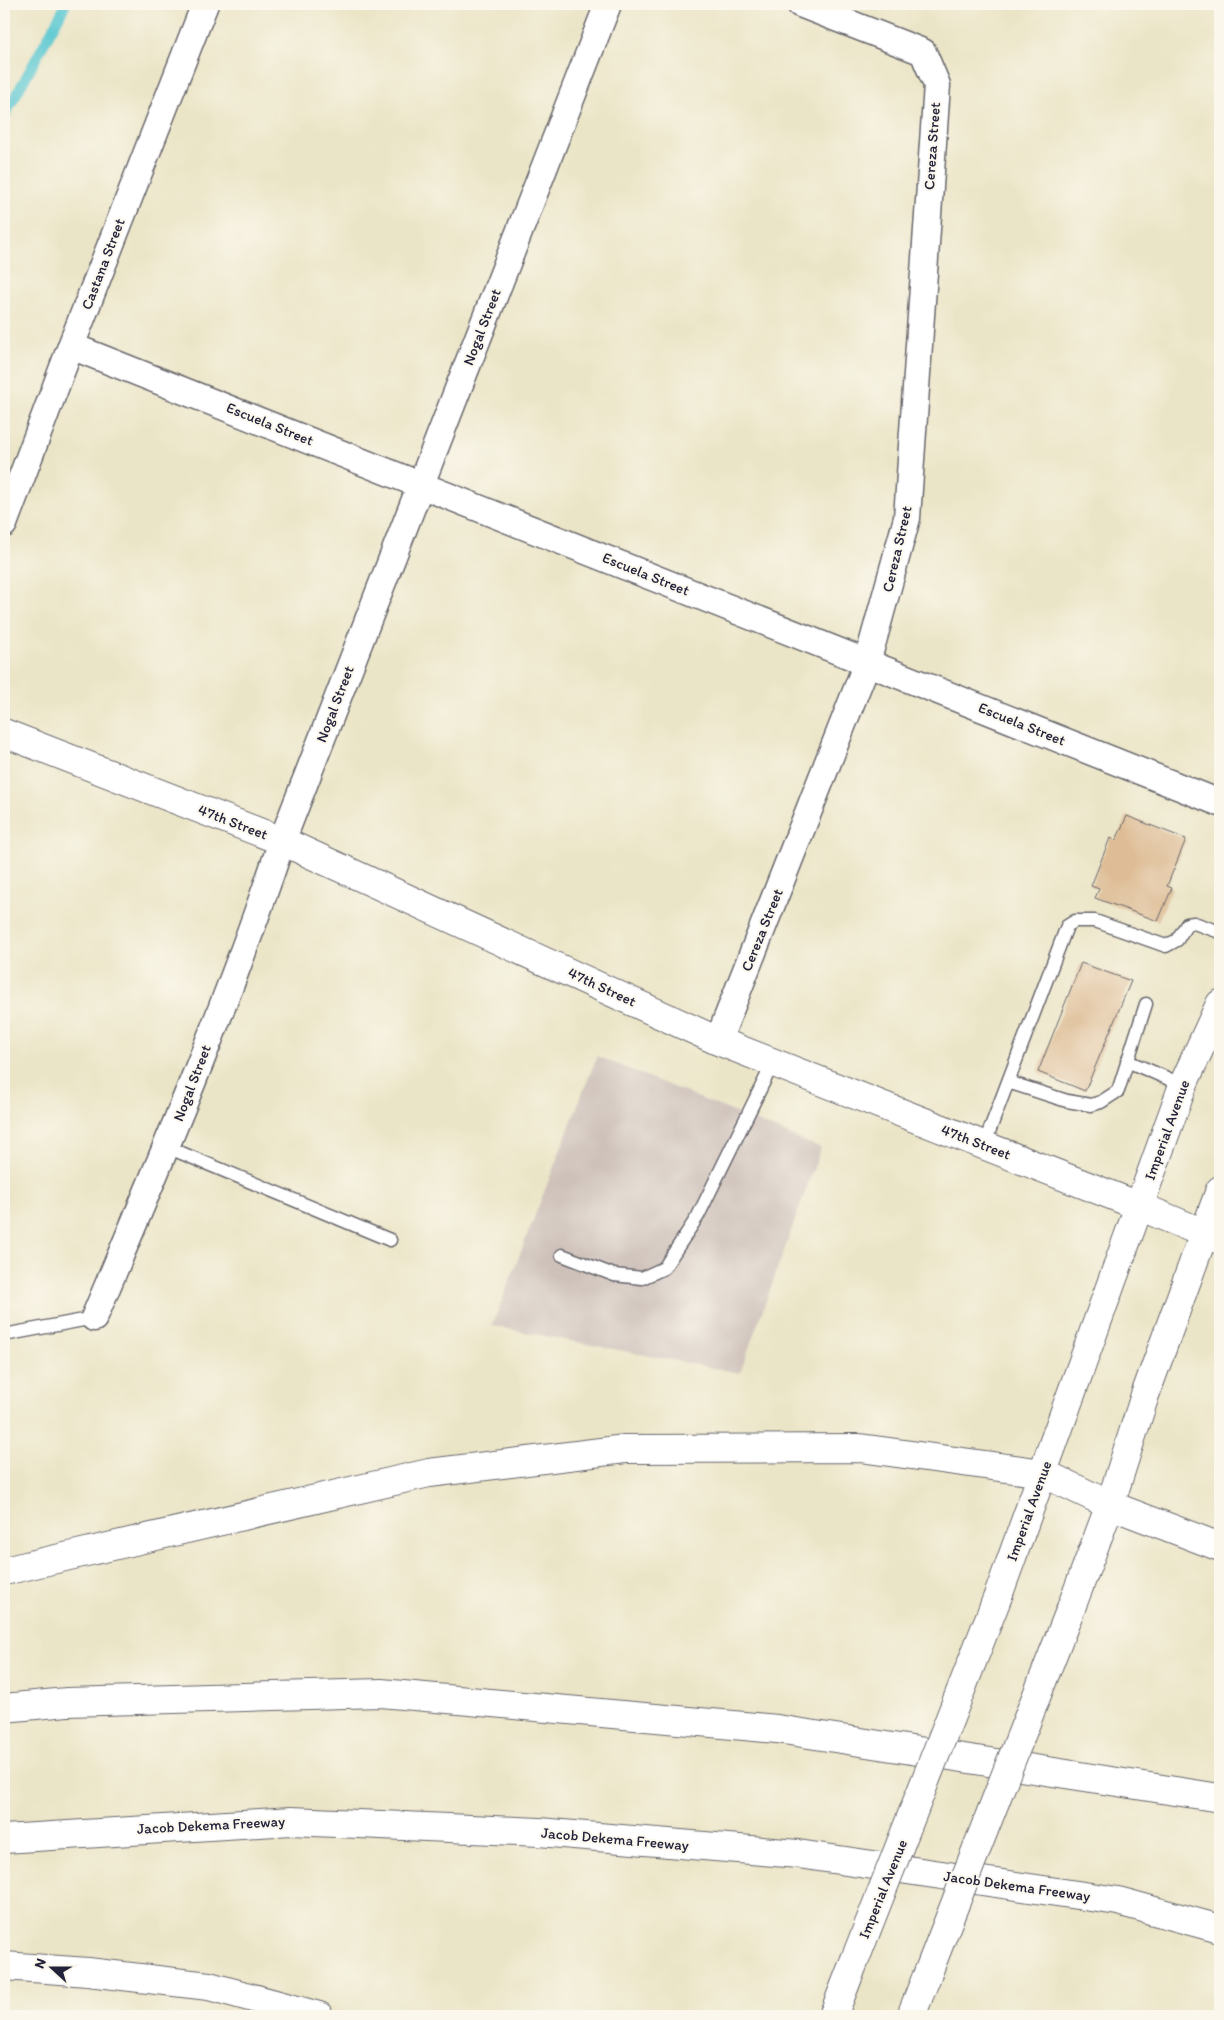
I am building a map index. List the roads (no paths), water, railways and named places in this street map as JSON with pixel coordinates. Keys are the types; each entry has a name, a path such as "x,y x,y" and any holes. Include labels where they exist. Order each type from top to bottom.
{"main road":[{"name":"47th Street","path":"4,734 282,841 718,1041 1212,1236"},
{"name":"Imperial Avenue","path":"833,2016 998,1596 1184,1085 1220,1004"},
{"path":"911,2016 1110,1505 1146,1395 1212,1236 1220,1190"},
{"path":"4,1571 429,1473 625,1449 860,1448 1043,1473 1110,1505 1220,1547"},
{"path":"4,1708 67,1702 381,1693 777,1729 1220,1798"},
{"name":"Jacob Dekema Freeway","path":"4,1839 291,1820 539,1832 798,1854 1118,1901 1220,1930"},
{"path":"4,1966 88,1972 209,1986 319,2016"}],"street":[{"name":"Castana Street","path":"4,524 71,346 205,4"},
{"name":"Nogal Street","path":"94,1318 166,1147 257,916 282,841 608,4"},
{"name":"Cereza Street","path":"718,1041 867,663 907,518 937,85 922,52 800,4"},
{"name":"Escuela Street","path":"71,346 1220,803"}],"lane":[{"path":"984,1145 1067,926 1075,921 1095,921 1166,946 1177,940 1187,924 1194,923 1220,932"},
{"path":"1008,1082 1067,1101 1091,1105 1101,1102 1118,1092 1146,1004"},
{"path":"1127,1061 1184,1085"},
{"path":"562,1255 614,1275 642,1278 664,1268 698,1216 773,1063"},
{"path":"166,1147 390,1240"},
{"name":"Nogal Street","path":"4,1335 94,1318"}],"waterway":[{"path":"4,117 66,4"}]}
